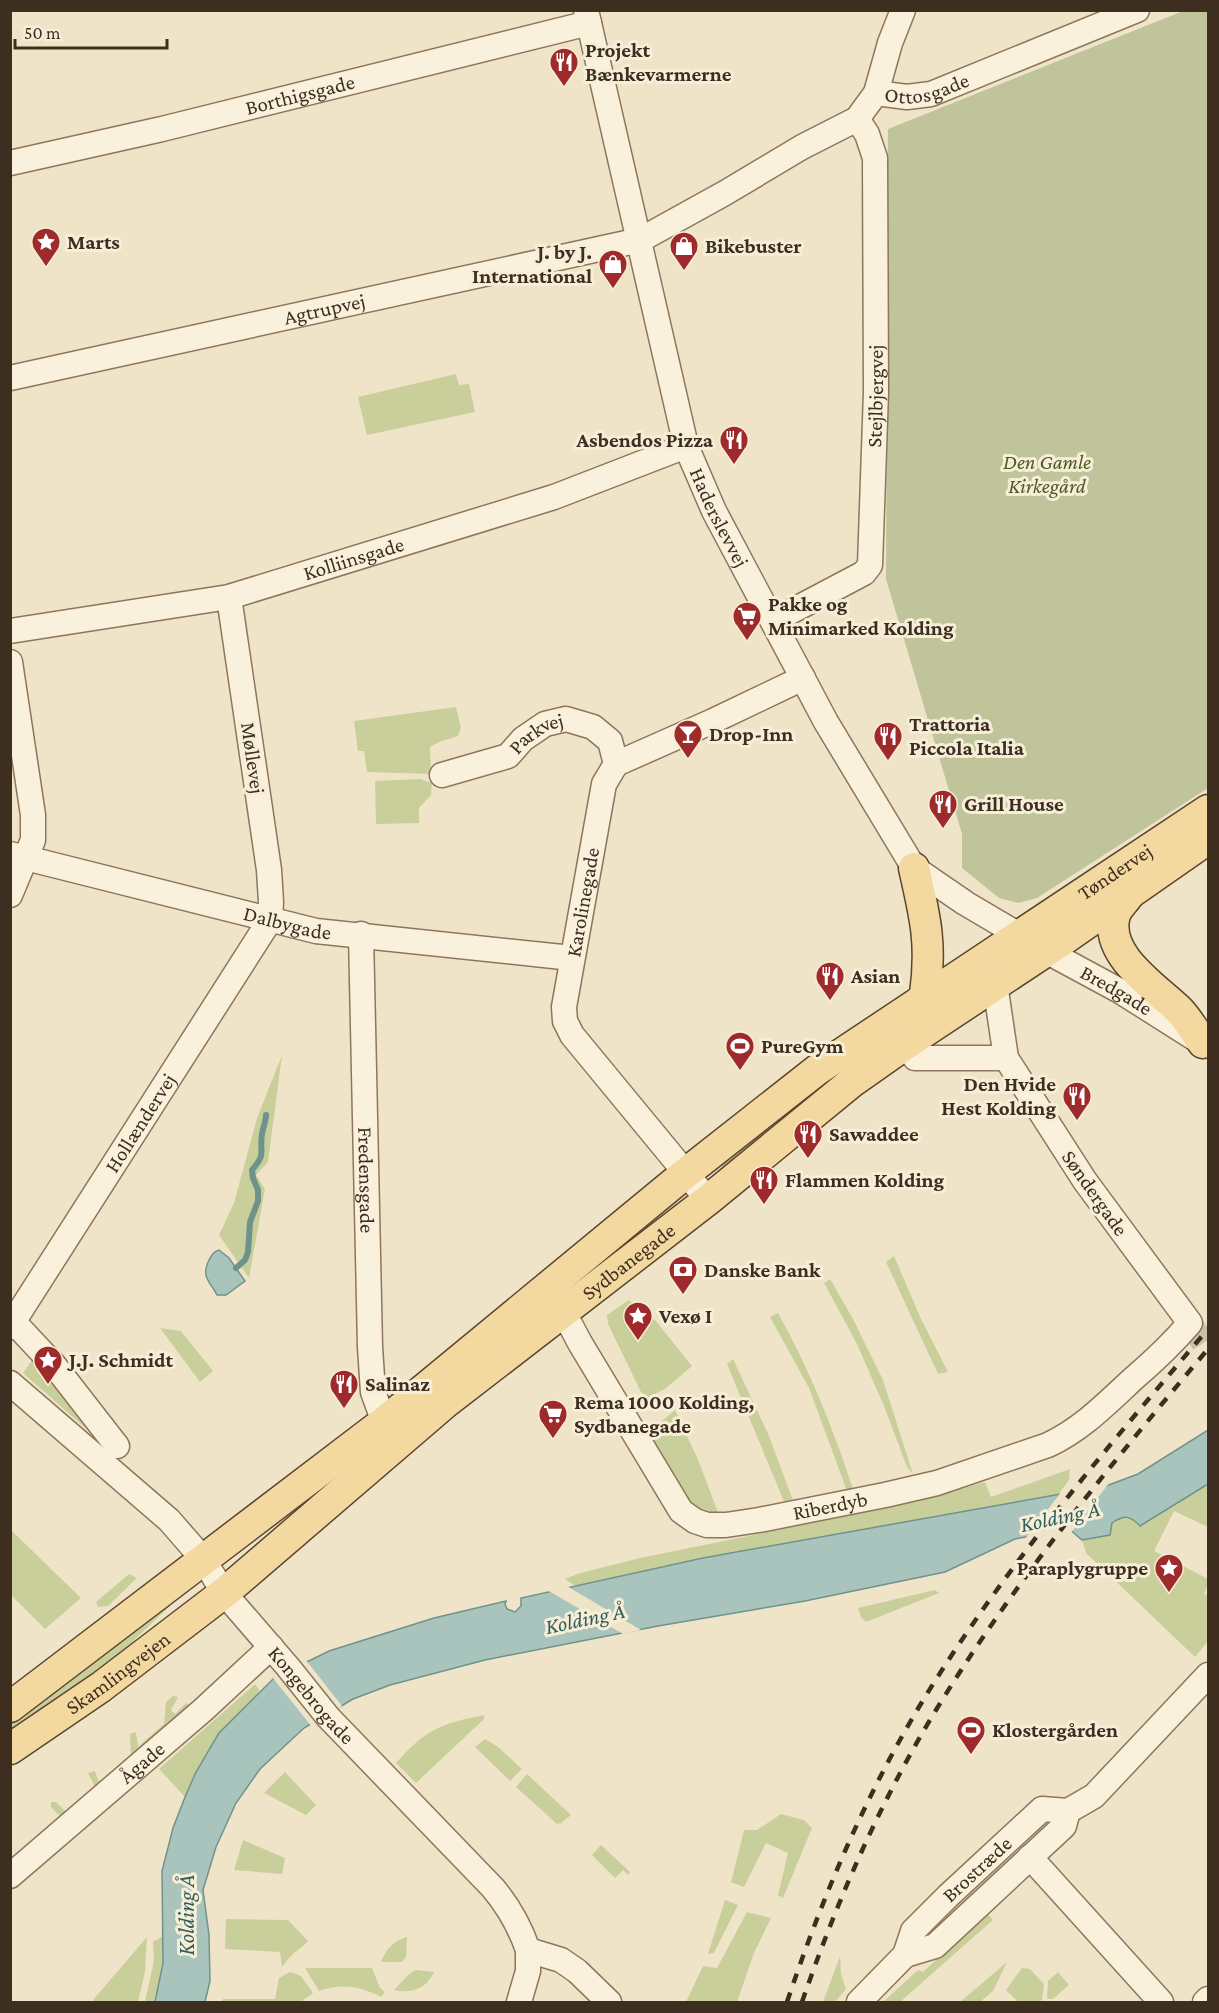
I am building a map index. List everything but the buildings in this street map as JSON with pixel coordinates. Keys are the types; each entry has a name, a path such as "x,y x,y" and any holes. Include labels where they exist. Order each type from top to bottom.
{"main road":[{"name":"Tøndervej","path":"1021,935 1209,810"},
{"name":"Tøndervej","path":"1046,951 1209,839"},
{"path":"914,868 924,911 929,951 925,994 922,999"},
{"path":"1128,896 1115,914 1114,928 1121,951 1135,970 1180,1011 1206,1046"},
{"name":"Sydbanegade","path":"202,1559 250,1526 384,1422 686,1173 817,1070 1021,935"},
{"name":"Sydbanegade","path":"224,1593 444,1404 708,1200 852,1082 1046,951"},
{"name":"Skamlingvejen","path":"10,1707 202,1559"},
{"name":"Skamlingvejen","path":"10,1749 101,1687 224,1593"}],"street":[{"path":"876,93 890,43 903,10"},
{"name":"Ottosgade","path":"640,240 802,147 857,119 876,93 908,97 931,94 1137,10"},
{"name":"Borthigsgade","path":"10,163 162,129 587,17"},
{"name":"Haderslevvej","path":"587,17 686,446 714,511 835,738 914,868 965,903 1021,935"},
{"name":"Stejlbjergvej","path":"772,621 864,573 870,564 876,392 875,158 867,134 857,119"},
{"name":"Agtrupvej","path":"10,378 640,240"},
{"name":"Kolliinsgade","path":"10,630 229,597 554,497 686,446"},
{"name":"Møllevej","path":"229,597 269,870 270,920"},
{"path":"10,662 33,815 33,840 18,856 10,895"},
{"path":"616,764 803,678"},
{"name":"Parkvej","path":"442,775 508,756 523,740 545,724 566,719 593,727 610,741 616,764"},
{"name":"Karolinegade","path":"616,764 604,784 572,958 564,1007 565,1021 572,1035 708,1200"},
{"name":"Dalbygade","path":"18,856 316,931 572,958"},
{"name":"Hollændervej","path":"12,1322 270,920"},
{"name":"Fredensgade","path":"361,934 370,1347 373,1392 384,1422"},
{"name":"Bredgade","path":"1021,935 1120,991 1206,1046"},
{"name":"Søndergade","path":"995,984 1006,1058 1085,1181 1190,1323"},
{"path":"906,1044 915,1058 1006,1058"},
{"name":"Riberdyb","path":"550,1286 681,1511 695,1521 707,1525 726,1525 759,1520 885,1496 937,1483 1026,1453 1065,1437 1092,1418 1167,1350 1190,1323"},
{"path":"12,1322 80,1397 117,1446"},
{"name":"Kongebrogade","path":"10,1383 169,1520 202,1559 224,1593 328,1717 493,1888 509,1908 523,1934 528,1950"},
{"name":"Ågade","path":"10,1876 203,1710 271,1647"},
{"name":"Brostræde","path":"858,2002 905,1955 913,1931 948,1896 1042,1809 1068,1811 1094,1796 1209,1675"},
{"name":"Brostræde","path":"905,1955 935,1946 1064,1826 1068,1811"},
{"path":"1030,1857 1161,2002"},
{"path":"519,2002 528,1971 528,1950 561,1960 577,1971 609,2002"},
{"path":"1205,2002 1209,1999"}],"green space":[{"name":"Den Gamle Kirkegård","path":"1183,11 1208,11 1208,788 1037,898 1018,903 999,898 962,868 962,834 886,579 888,129"},
{"path":"456,374 459,385 469,384 475,412 367,435 358,397"},
{"path":"456,707 461,728 458,736 430,747 431,774 367,772 364,751 358,751 354,721"},
{"path":"420,779 432,783 431,795 419,808 419,823 376,824 375,781"},
{"path":"282,1055 268,1162 256,1175 265,1189 249,1278 219,1235 234,1203 257,1118"},
{"path":"836,1068 842,1075 724,1168 718,1160"},
{"path":"894,1256 921,1319 948,1372 938,1374 886,1262"},
{"path":"830,1279 852,1317 883,1380 913,1474 907,1467 857,1344 824,1283"},
{"path":"629,1300 647,1318 655,1320 692,1366 665,1389 648,1397 641,1392 608,1324 607,1315"},
{"path":"778,1313 820,1399 853,1489 847,1491 809,1388 770,1317"},
{"path":"160,1328 181,1331 213,1371 200,1382"},
{"path":"35,1356 94,1431 91,1433 23,1373"},
{"path":"733,1359 769,1436 794,1503 785,1504 727,1364"},
{"path":"675,1410 699,1462 719,1515 703,1516 689,1508 652,1442 656,1426"},
{"path":"1070,1469 1069,1480 1058,1495 703,1558 575,1586 565,1579 640,1558 919,1501 985,1482 991,1497"},
{"path":"1208,1484 1208,1527 1174,1511 1154,1551 1208,1579 1204,1594 1208,1596 1208,1641 1195,1657 1086,1553 1082,1540 1110,1535 1112,1523 1121,1517 1132,1518 1140,1525"},
{"path":"10,1529 81,1598 45,1629 11,1595"},
{"path":"129,1574 137,1578 108,1606 98,1607 96,1602"},
{"path":"935,1590 939,1593 866,1622 861,1617 858,1608"},
{"path":"166,1600 170,1606 91,1681 11,1736 11,1718"},
{"path":"255,1684 260,1691 219,1733 196,1771 185,1797 159,1769"},
{"path":"173,1696 178,1697 171,1710 175,1714 186,1703 193,1708 65,1822 51,1807 51,1802 56,1802 66,1812 95,1787 88,1773 95,1771 99,1782 131,1754 130,1734 136,1732 138,1747 164,1724 166,1702"},
{"path":"484,1715 484,1719 416,1783 396,1763 425,1735 445,1725"},
{"path":"485,1739 497,1746 522,1769 510,1781 475,1747"},
{"path":"285,1772 316,1805 306,1815 264,1793"},
{"path":"527,1774 571,1815 557,1824 516,1787"},
{"path":"781,1814 804,1820 812,1828 783,1898 778,1895 788,1853 766,1843 744,1887 731,1882 744,1830 757,1830"},
{"path":"243,1840 285,1858 282,1874 234,1870"},
{"path":"601,1845 630,1872 628,1875 623,1870 615,1878 592,1855"},
{"path":"725,1900 738,1905 714,1953 708,1954"},
{"path":"747,1912 771,1918 754,1953 737,2002 686,2002 703,1966 717,1968"},
{"path":"987,1913 993,1920 900,2002 883,2002 918,1970 923,1972"},
{"path":"226,1919 288,1920 308,1941 282,1967 280,1952 225,1949"},
{"path":"163,1936 163,1963 155,2002 145,2002 154,1960 153,1942"},
{"path":"147,1937 145,1972 138,2002 95,2002 93,2000"},
{"path":"407,1937 406,1957 402,1962 381,1962 391,1946"},
{"path":"840,1956 841,1974 846,1989 836,2001 838,2002 823,2002"},
{"path":"1007,1962 993,1991 980,2002 960,2002"},
{"path":"305,1968 372,1968 380,1988 385,1992 381,1997 366,1990 343,1986 319,1991"},
{"path":"1022,1968 1030,1969 1044,1984 1042,2000 1018,2002 1006,1990"},
{"path":"416,1970 434,1972 423,1986 407,1991 394,1990 409,1974"},
{"path":"290,1972 301,1976 313,1993 301,2002 222,2002 223,1999 275,1999 279,1978"},
{"path":"1058,1972 1069,1985 1053,1999 1047,1999 1048,1981"}],"water":[{"path":"219,1250 229,1258 245,1281 226,1295 217,1295 206,1275 209,1260"},
{"name":"Kolding Å","path":"1208,1430 1208,1484 1140,1526 1130,1518 1123,1518 1112,1523 1110,1535 1082,1540 1069,1529 1015,1539 945,1572 805,1601 658,1626 485,1660 390,1685 353,1699 304,1728 260,1769 236,1803 216,1847 203,1890 209,1935 210,1981 205,2002 155,2002 163,1963 162,1871 173,1828 196,1772 219,1733 274,1678 329,1651 434,1618 506,1601 507,1609 515,1612 521,1606 521,1598 703,1558 1106,1486 1138,1474"}],"pier":[{"path":"1110,1482 1070,1534 1024,1540 1062,1491"},
{"path":"565,1585 641,1630 623,1634 547,1590"},
{"path":"305,1659 342,1706 312,1727 273,1678"}],"waterway":[{"path":"236,1268 245,1260 248,1252 250,1222 258,1201 258,1190 252,1170 261,1156 266,1115"}],"tunnel":[{"path":"1190,1323 1208,1350"}],"railway":[{"path":"787,2002 846,1848 882,1774 922,1702 954,1652 1022,1556 1095,1464 1208,1329"},
{"path":"802,2002 861,1853 896,1780 936,1710 966,1662 1031,1570 1100,1480 1208,1349"}],"place":[{"name":"Projekt Bænkevarmerne","path":"564,88"},
{"name":"Marts","path":"46,268"},
{"name":"Bikebuster","path":"684,272"},
{"name":"J. by J. International","path":"613,290"},
{"name":"Asbendos Pizza","path":"734,466"},
{"name":"Pakke og Minimarked Kolding","path":"747,642"},
{"name":"Drop-Inn","path":"688,760"},
{"name":"Trattoria Piccola Italia","path":"888,762"},
{"name":"Grill House","path":"943,830"},
{"name":"Asian","path":"830,1002"},
{"name":"PureGym","path":"740,1072"},
{"name":"Den Hvide Hest Kolding","path":"1077,1122"},
{"name":"Sawaddee","path":"808,1160"},
{"name":"Flammen Kolding","path":"764,1206"},
{"name":"Danske Bank","path":"683,1296"},
{"name":"Vexø I","path":"638,1342"},
{"name":"J.J. Schmidt","path":"48,1386"},
{"name":"Salinaz","path":"344,1410"},
{"name":"Rema 1000 Kolding, Sydbanegade","path":"553,1440"},
{"name":"Paraplygruppe","path":"1169,1594"},
{"name":"Klostergården","path":"971,1756"}]}
